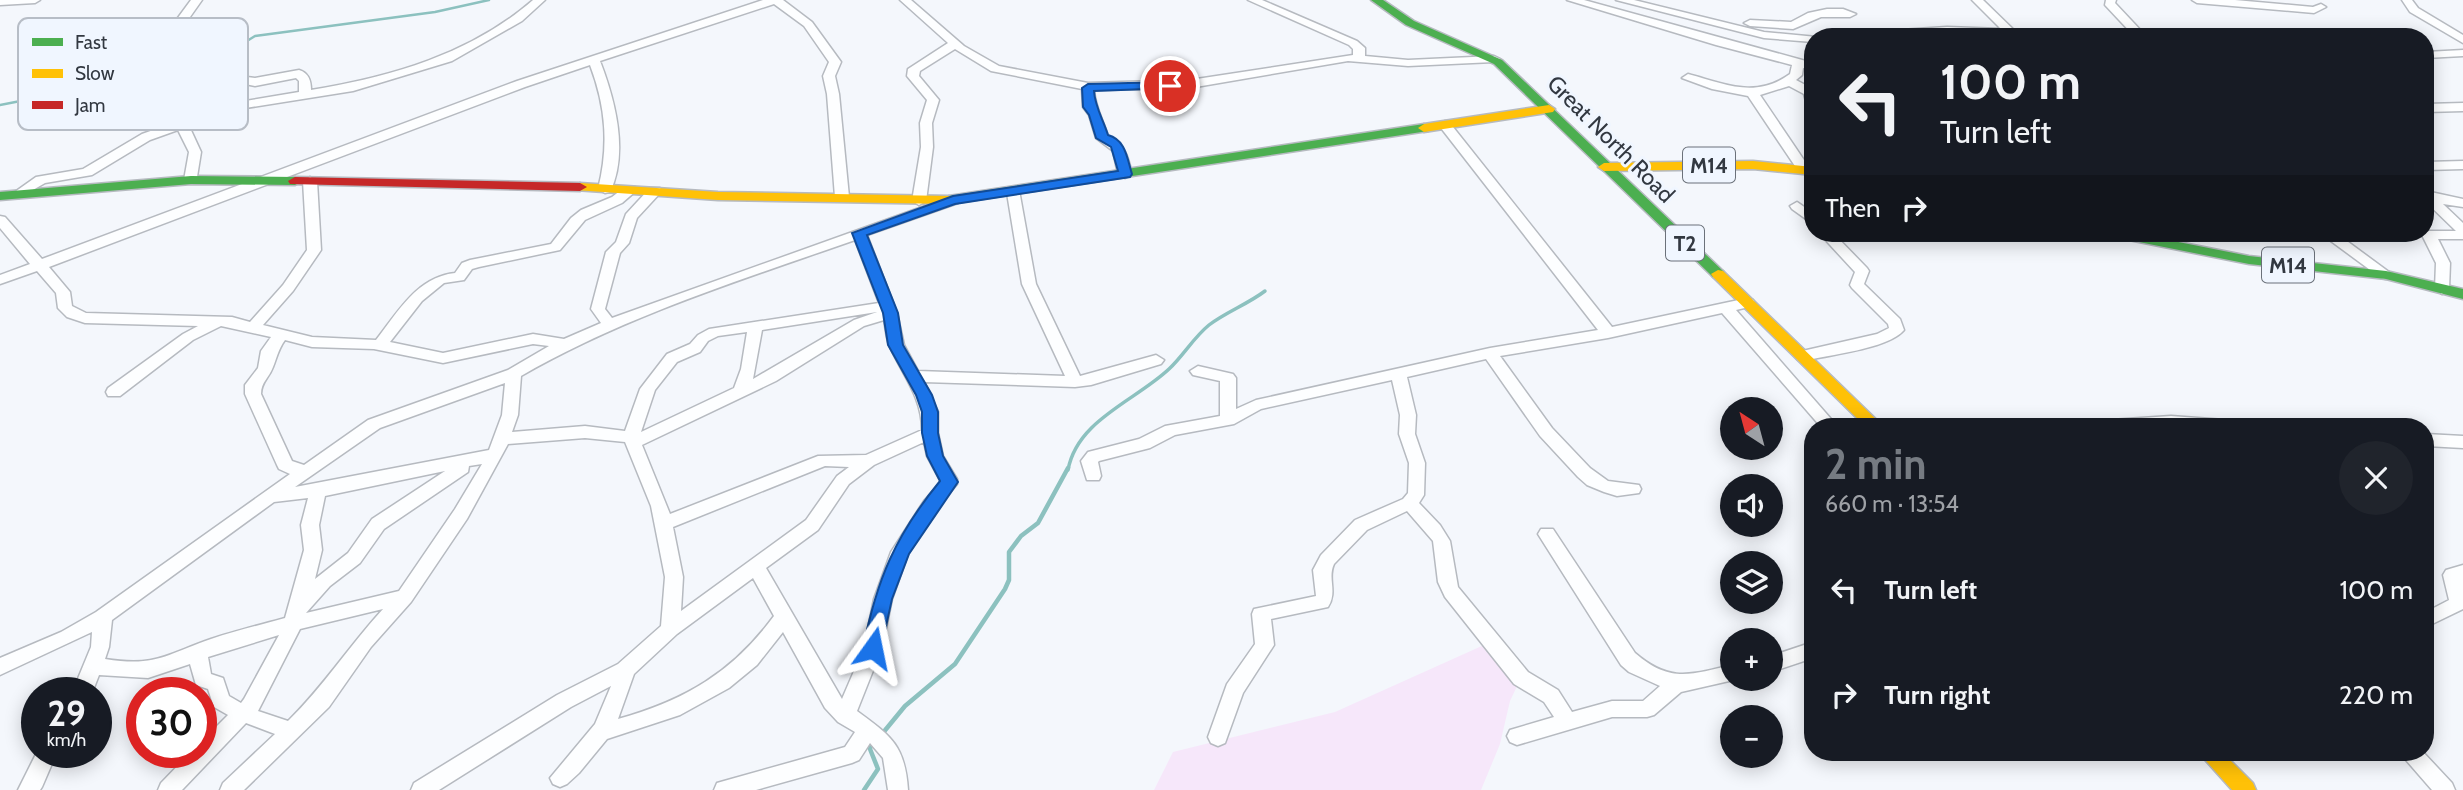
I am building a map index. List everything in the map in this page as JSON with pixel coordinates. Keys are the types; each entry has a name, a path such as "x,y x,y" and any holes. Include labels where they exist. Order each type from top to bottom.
{"main road":[{"path":"1376,0 1410,23 1494,59"},
{"path":"1416,8 1436,27 1487,49 1494,59"},
{"name":"Great North Road","path":"1494,59 1549,109 1604,167 1867,418"},
{"path":"0,196 191,180 533,184 718,196 953,200 1014,193 1549,109"},
{"name":"M14","path":"1604,167 1689,164 1804,170"},
{"name":"M14","path":"2159,242 2249,260 2386,275 2463,294"},
{"path":"2217,761 2246,790"}],"street":[{"path":"0,2 35,0"},
{"path":"184,18 197,0"},
{"path":"248,103 375,81 448,60 518,19 540,0"},
{"path":"0,280 356,144 775,0 808,24 835,62 830,80 842,197"},
{"path":"905,0 955,44 995,69 1088,88 1191,84 1339,59 1359,58 1408,63 1494,59"},
{"path":"1253,0 1353,43 1359,48 1359,58"},
{"path":"1573,0 1804,65"},
{"path":"1621,0 1698,21 1775,37 1804,39"},
{"path":"1977,0 2005,28"},
{"path":"2111,0 2109,4 2133,28"},
{"path":"2197,0 2314,10 2321,7"},
{"path":"2407,0 2414,10 2463,40"},
{"path":"1698,21 1789,27 1796,25 1801,19 1838,10 1850,13"},
{"path":"919,201 927,147 926,123 933,100 914,76 914,69 955,44"},
{"path":"2434,55 2463,53"},
{"path":"594,60 607,97 614,147 605,189"},
{"path":"1688,78 1732,91 1766,92 1790,81 1796,75 1798,63"},
{"path":"248,81 255,82 299,74 305,81 305,94"},
{"path":"1790,81 1804,89"},
{"path":"1088,88 1089,107 1095,114 1102,138 1117,146 1125,174"},
{"path":"1752,93 1804,164"},
{"path":"2434,108 2463,107"},
{"path":"1445,125 1608,333"},
{"path":"19,194 41,180 87,172 138,141 168,130"},
{"path":"184,130 195,152 191,180"},
{"path":"2434,166 2463,165"},
{"path":"254,326 288,288 314,250 310,181"},
{"path":"380,345 413,302 438,281 459,277 467,266 475,262 555,247 565,240 580,217 617,201 630,190"},
{"path":"609,324 598,309 613,253 622,243 631,217 655,191"},
{"path":"1014,193 1030,284 1075,382"},
{"path":"2434,198 2463,203"},
{"path":"0,667 68,637 103,617 374,424 513,374 565,344 609,324 953,200"},
{"path":"2434,203 2463,230"},
{"path":"1797,206 1804,212"},
{"path":"0,220 63,292 65,307 77,316 103,320 221,321 254,326 312,342 380,345 447,358 533,339 565,344"},
{"path":"845,716 873,648 883,599 900,552 930,505 949,484 949,479 935,456 930,433 930,412 896,345 889,309 859,233"},
{"path":"2434,234 2463,235"},
{"path":"1803,356 1882,338 1897,330 1895,322 1857,285 1862,271 1835,242"},
{"path":"2340,242 2386,275"},
{"path":"2433,242 2443,263 2442,289"},
{"path":"1093,476 1089,461 1097,455 1144,444 1171,430 1228,420 1256,405 1490,353 1608,333 1748,303"},
{"path":"1726,308 1822,418"},
{"path":"670,629 674,577 660,506 632,439 648,389 673,358 699,345 714,332 889,309"},
{"path":"297,614 324,581 354,558 378,524 470,462 500,447 585,432 632,439 741,391 889,309"},
{"path":"114,392 188,337 221,321"},
{"path":"741,391 749,369 755,326"},
{"path":"282,333 269,351 265,369 253,385 253,394 285,465 295,470 309,471"},
{"path":"1490,353 1546,432 1558,441 1591,481 1610,490 1633,489"},
{"path":"914,376 1075,382 1091,380 1156,360"},
{"path":"1198,371 1228,378 1228,420"},
{"path":"1218,737 1234,690 1265,646 1261,614 1322,602 1325,597 1322,570 1327,559 1361,525 1409,503 1416,495 1418,472 1407,434 1408,415 1398,373"},
{"path":"230,790 328,694 364,642 405,597 461,514 500,447 510,415 513,374"},
{"path":"421,790 564,701 625,670 670,629 812,525 843,480 867,461 930,433"},
{"path":"2434,440 2463,442"},
{"path":"663,524 824,460 867,461"},
{"path":"270,496 317,492 470,462"},
{"path":"168,790 254,701 297,614 313,547 310,525 317,492"},
{"path":"1409,503 1441,540 1451,593 1521,678 1551,696 1569,722"},
{"path":"1547,534 1628,659 1636,666 1676,685"},
{"path":"755,566 832,702 845,716 885,742 898,767 898,790"},
{"path":"2434,616 2459,603 2452,575 2463,572"},
{"path":"94,666 144,670 165,666 297,614 405,597"},
{"path":"89,677 100,647 103,617"},
{"path":"601,732 641,722 704,692 736,672 751,659 783,618"},
{"path":"197,652 203,679 216,684 221,701 243,713 292,731"},
{"path":"1783,660 1804,653"},
{"path":"560,778 577,764 601,732 616,702 625,670"},
{"path":"1517,736 1612,709 1647,709 1676,685 1720,676"},
{"path":"724,790 852,754 868,729"},
{"path":"2418,761 2445,790"},
{"path":"28,790 40,768"}],"shaded area":[{"path":"1484,645 1519,682 1510,701 1500,744 1481,790 1154,790 1173,752 1335,712"}],"waterway":[{"path":"248,40 255,36 435,12 489,0"},
{"path":"0,105 18,101"},
{"path":"1068,470 1074,453 1095,425 1169,369 1209,325 1265,291"},
{"path":"882,734 905,706 955,664 1005,589 1009,580 1009,552 1021,536 1038,523 1068,468"},
{"path":"864,790 878,769 870,749 872,742"}],"traffic: fast":[{"path":"1376,0 1410,23 1498,62 1718,274"},
{"path":"949,200 1424,128"},
{"path":"0,196 191,180 295,181"},
{"path":"2159,242 2249,260 2386,275 2463,294"}],"traffic: slow":[{"path":"1424,128 1549,109"},
{"path":"1604,167 1753,165 1804,170"},
{"path":"580,187 718,196 949,200"},
{"path":"1718,274 1867,418"},
{"path":"2217,761 2246,790"}],"traffic: jam":[{"path":"295,181 580,187"}],"route":[{"path":"873,648 883,599 900,552 930,505 946,489 949,479 935,456 930,433 930,412 924,395 896,345 890,313 859,233 953,200 1068,185 1125,174 1117,146 1102,138 1095,114 1089,107 1088,88 1170,86"}]}
